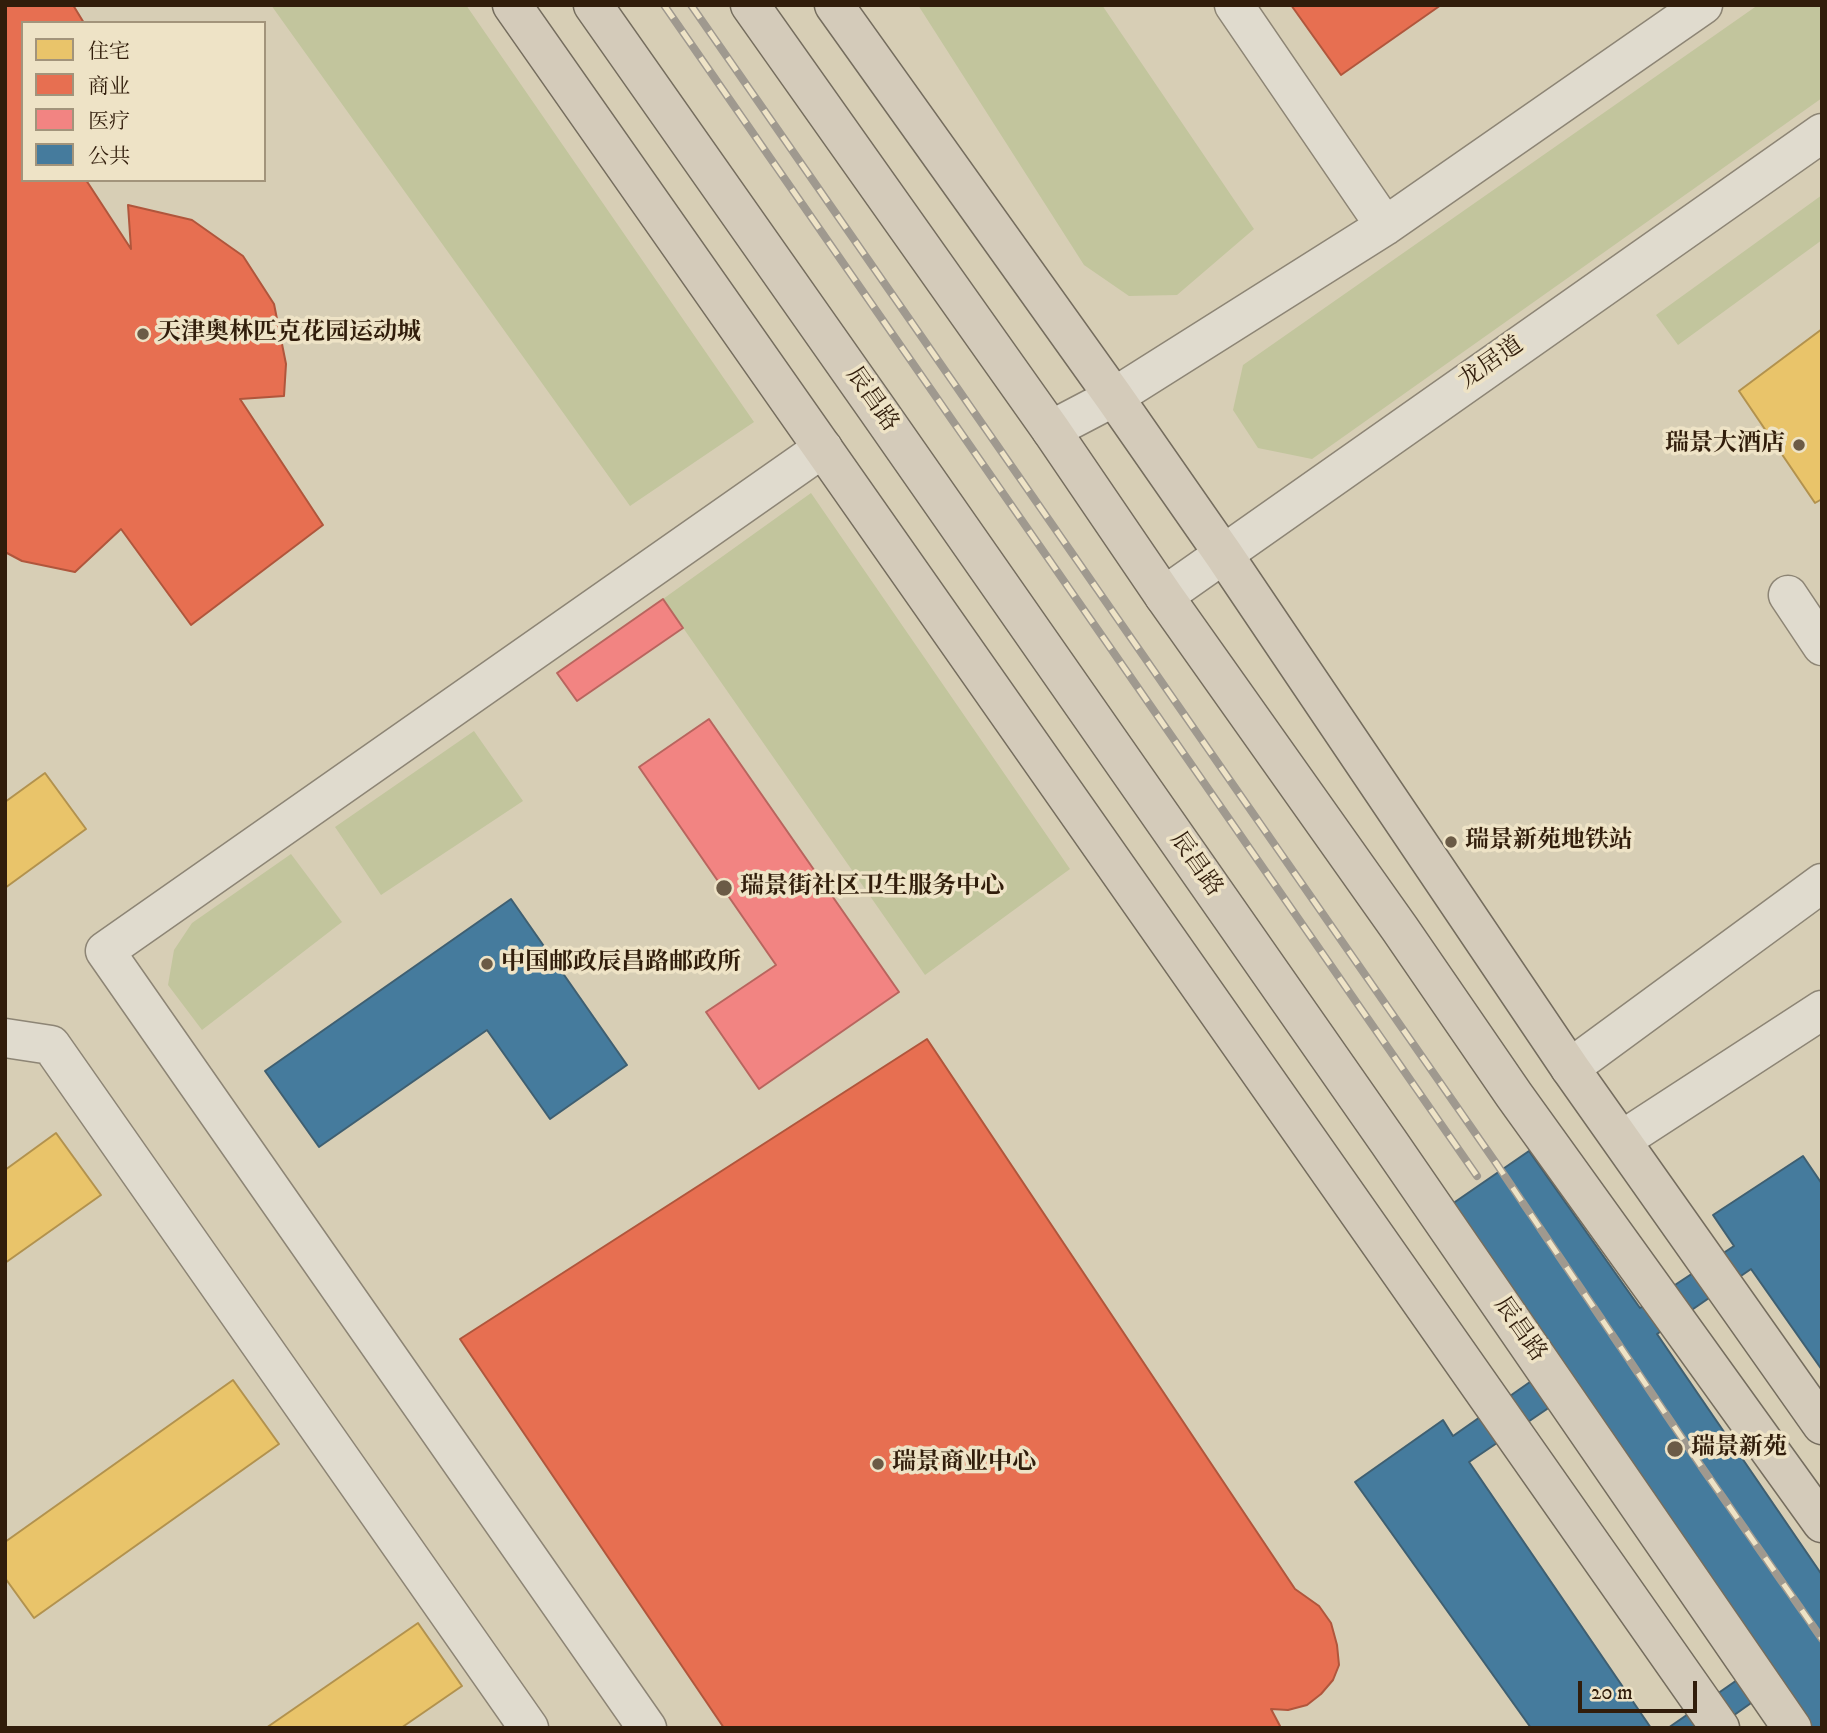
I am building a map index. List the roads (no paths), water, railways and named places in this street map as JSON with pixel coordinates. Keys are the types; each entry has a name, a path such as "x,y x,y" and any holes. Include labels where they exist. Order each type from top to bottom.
{"main road":[{"path":"512,5 1720,1728"},
{"name":"辰昌路","path":"593,5 1380,1129 1792,1728"},
{"path":"750,5 1051,430 1164,596 1514,1095 1822,1523"},
{"path":"834,5 1224,555 1570,1068 1822,1425"}],"street":[{"path":"1234,5 1385,226"},
{"path":"1051,430 1114,397 1385,226 1703,5"},
{"name":"龙居道","path":"1164,596 1822,133"},
{"path":"647,1728 105,951 822,448"},
{"path":"1788,595 1822,646"},
{"path":"1570,1068 1822,883"},
{"path":"1622,1140 1822,1010"},
{"path":"5,1038 51,1045 529,1728"}],"railway":[{"path":"664,5 1477,1176"},
{"path":"691,5 1496,1163 1703,1469 1822,1639"}],"place":[{"name":"天津奥林匹克花园运动城","path":"143,334"},
{"name":"瑞景大酒店","path":"1799,445"},
{"name":"瑞景新苑地铁站","path":"1451,842"},
{"name":"瑞景街社区卫生服务中心","path":"724,888"},
{"name":"中国邮政辰昌路邮政所","path":"487,964"},
{"name":"瑞景新苑","path":"1675,1449"},
{"name":"瑞景商业中心","path":"878,1464"}]}
